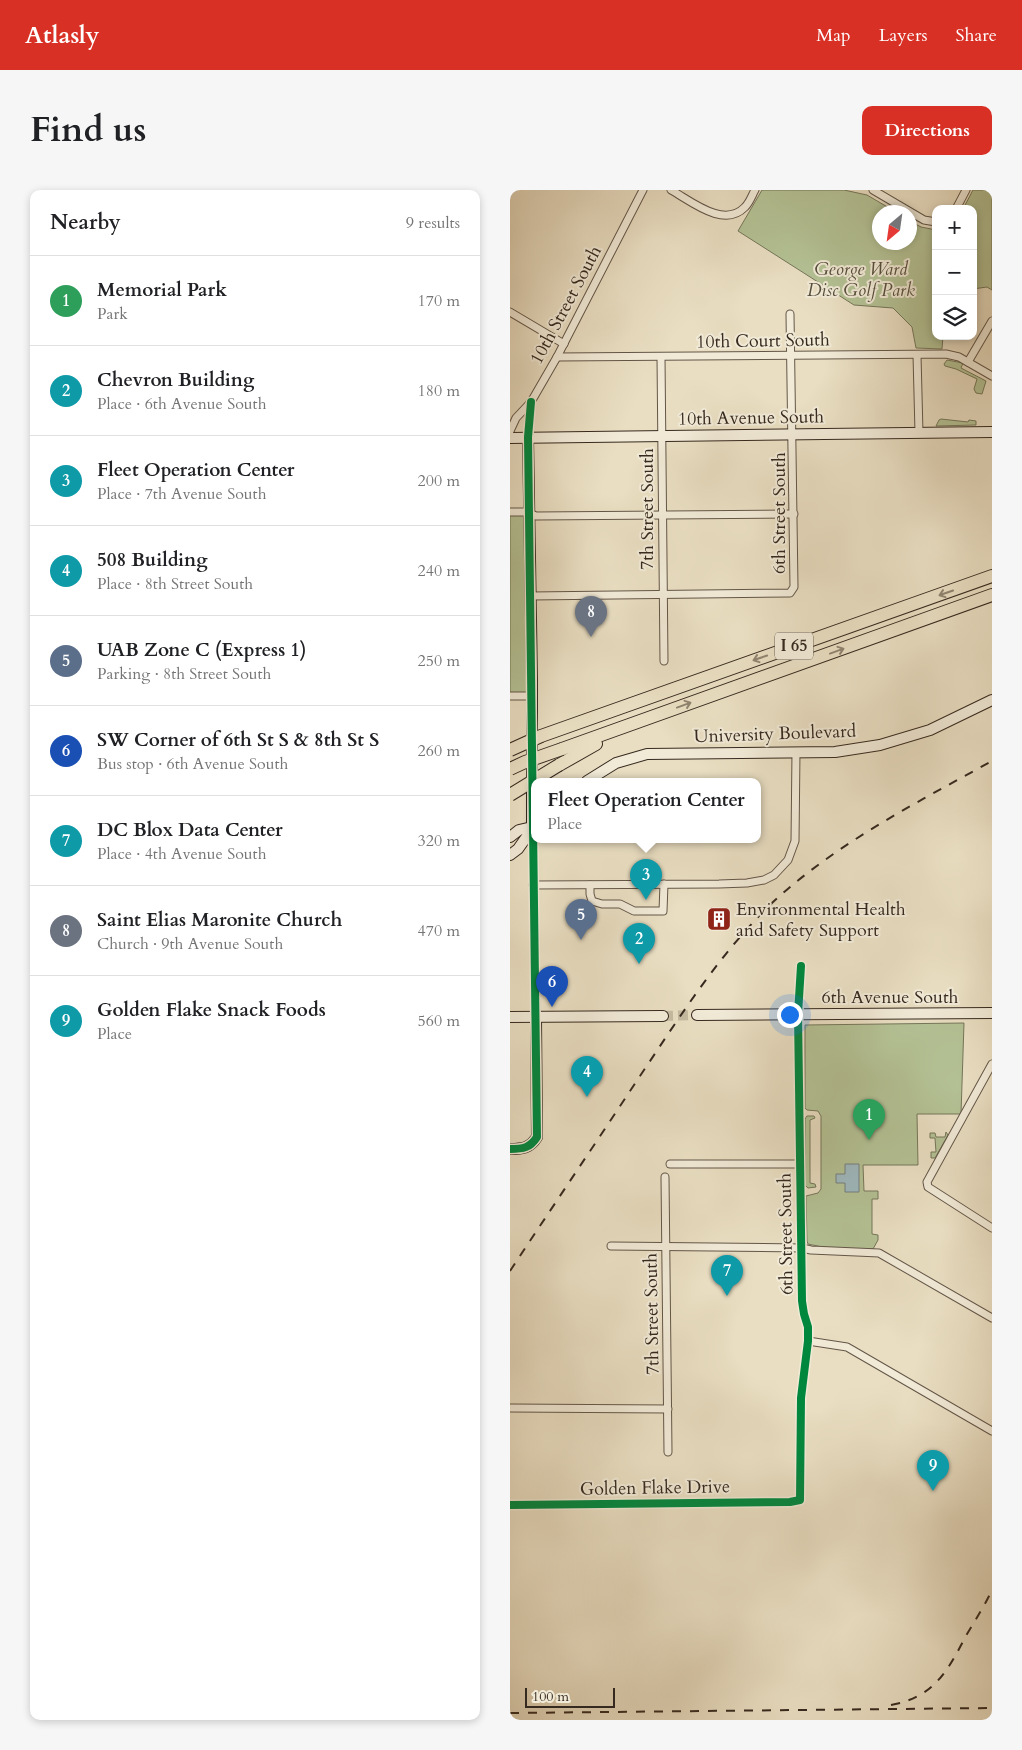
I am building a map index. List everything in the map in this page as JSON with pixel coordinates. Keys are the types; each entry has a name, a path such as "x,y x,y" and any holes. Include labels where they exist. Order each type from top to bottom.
{"highway":[{"name":"I 65","path":"510,750 541,736 596,716 992,576"},
{"name":"I 65","path":"510,769 992,595"},
{"path":"537,778 584,750 660,714"},
{"path":"510,746 541,736"},
{"path":"510,795 531,782"}],"street":[{"name":"10th Street South","path":"510,431 516,418 530,402 557,357 643,190"},
{"path":"671,190 711,212 723,215 737,212 746,206 755,190"},
{"path":"873,190 924,220 932,221"},
{"path":"958,205 966,190"},
{"path":"510,312 564,344"},
{"name":"6th Street South","path":"663,595 790,593 793,591 794,514 790,314"},
{"path":"968,362 992,321"},
{"name":"10th Court South","path":"557,357 946,354 959,357 992,376"},
{"path":"917,355 919,433"},
{"name":"7th Street South","path":"661,357 664,661"},
{"path":"530,402 528,437 533,778"},
{"name":"10th Avenue South","path":"510,438 992,432"},
{"path":"510,512 530,513 536,516 794,514"},
{"path":"531,596 663,595"},
{"path":"510,696 532,696"},
{"name":"University Boulevard","path":"592,778 616,763 647,754 834,752 880,745 930,730 992,700"},
{"path":"534,885 747,883 764,880 774,875 788,860 796,841 796,752"},
{"path":"510,837 519,830 531,827"},
{"path":"510,855 518,849 531,830"},
{"path":"510,1149 529,1147 537,1137 534,843"},
{"path":"590,885 592,901 602,904 620,904 634,911 663,911 664,884"},
{"name":"6th Street South","path":"800,1500 801,1398 808,1341 808,1327 802,1301 798,1014 801,966"},
{"name":"6th Avenue South","path":"698,1015 992,1013"},
{"path":"510,1017 663,1016"},
{"path":"992,1064 927,1182 928,1187 992,1228"},
{"path":"670,1164 800,1164"},
{"name":"7th Street South","path":"664,1177 668,1452"},
{"path":"611,1246 802,1248 879,1253 992,1318"},
{"path":"808,1341 847,1347 992,1431"},
{"path":"510,1408 668,1409"},
{"name":"Golden Flake Drive","path":"510,1505 790,1502 800,1500"}],"green space":[{"name":"George Ward Disc Golf Park","path":"762,190 844,190 867,195 884,205 872,205 872,250 917,250 917,225 932,229 932,340 943,340 942,349 916,348 912,327 893,308 854,305 738,231"},
{"path":"973,190 992,190 992,290 987,287 977,288 977,205 965,205"},
{"path":"947,360 963,363 961,368 986,381 982,394 976,393 974,389 977,379 945,366 944,364"},
{"path":"941,419 976,421 976,425 936,426"},
{"path":"510,512 530,513 532,696 510,696"},
{"path":"964,1023 961,1114 917,1114 918,1165 863,1165 864,1191 878,1191 878,1199 872,1199 872,1234 878,1235 878,1240 873,1249 827,1248 808,1244 806,1196 818,1193 821,1189 821,1116 818,1111 805,1108 805,1025"},
{"path":"807,1116 814,1116 815,1118 810,1120 810,1183 815,1184 816,1187 808,1188 805,1185 805,1119"},
{"path":"946,1132 948,1135 935,1158 931,1158 931,1152 936,1152 935,1138 930,1138 930,1133 935,1133 936,1137 945,1137"}],"water":[{"path":"845,1164 859,1164 859,1192 845,1192 845,1183 836,1183 836,1174 845,1174"}],"tunnel":[{"path":"663,1016 697,1015"}],"railway":[{"path":"510,1271 686,1008 718,963 754,922 773,902 798,881 850,843 878,825 992,761"},
{"path":"891,1705 919,1696 938,1680 953,1659 992,1590"},
{"path":"510,1713 992,1708"}],"cycle path":[{"path":"531,402 528,437 532,778"},
{"path":"510,1149 526,1147 532,1144 537,1137 533,843"},
{"path":"510,1505 790,1502 800,1500 801,1398 808,1341 808,1327 802,1301 798,1014 801,966"}],"place":[{"name":"Saint Elias Maronite Church","path":"591,637"},
{"name":"Fleet Operation Center","path":"646,900"},
{"name":"Environmental Health and Safety Support","path":"719,919"},
{"name":"UAB Zone C (Express 1)","path":"581,940"},
{"name":"Chevron Building","path":"639,964"},
{"name":"SW Corner of 6th St S & 8th St S","path":"552,1007"},
{"name":"508 Building","path":"587,1097"},
{"name":"Memorial Park","path":"869,1140"},
{"name":"DC Blox Data Center","path":"727,1296"},
{"name":"Golden Flake Snack Foods","path":"933,1491"}]}
